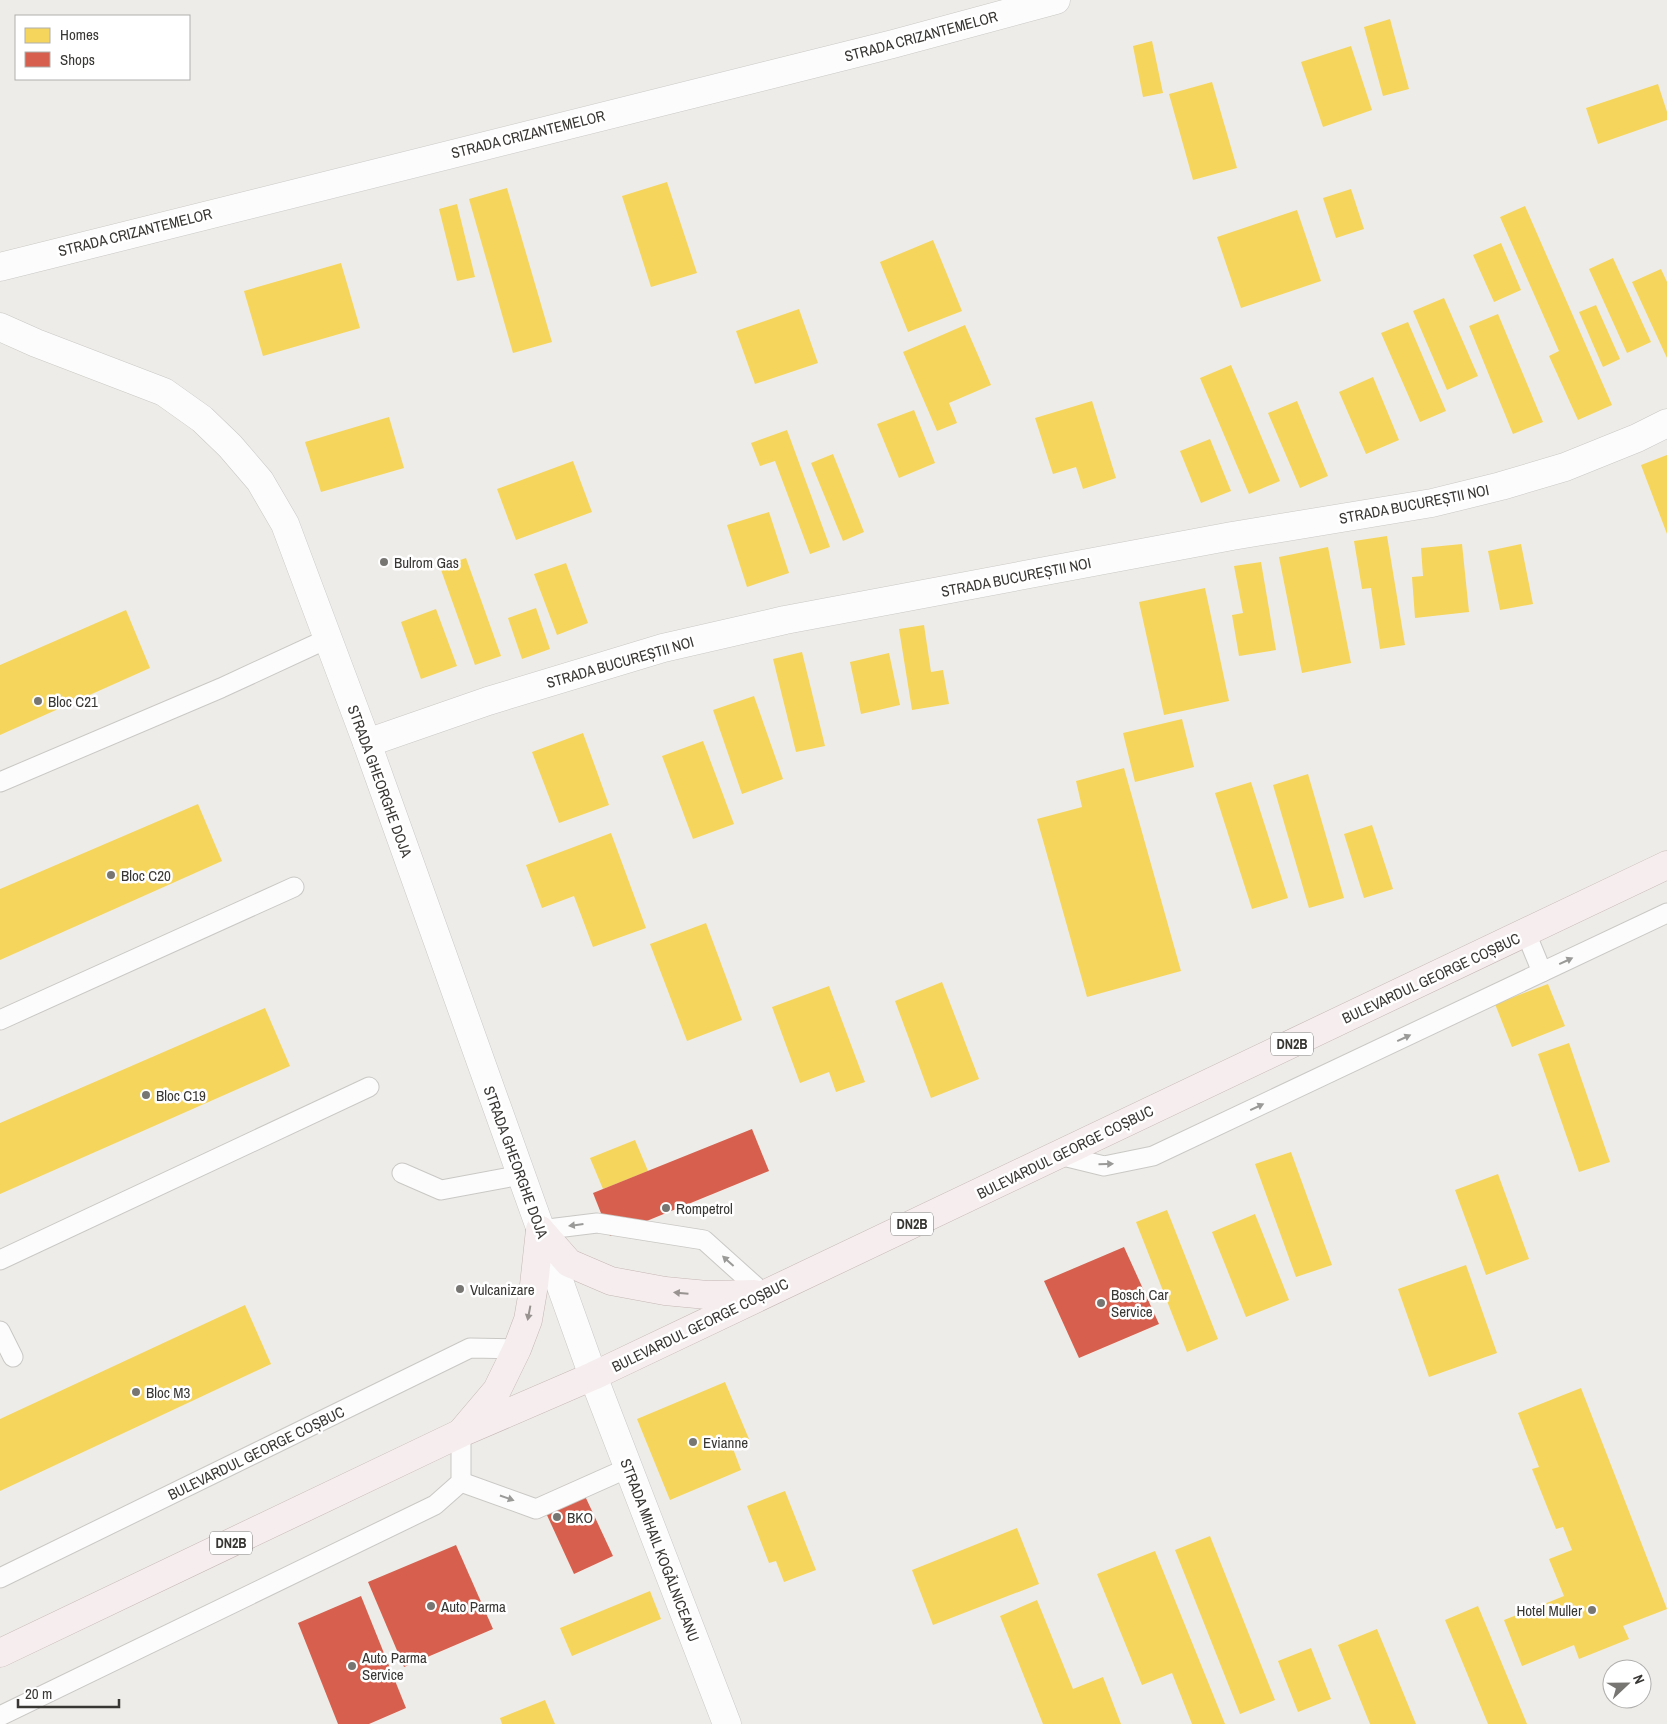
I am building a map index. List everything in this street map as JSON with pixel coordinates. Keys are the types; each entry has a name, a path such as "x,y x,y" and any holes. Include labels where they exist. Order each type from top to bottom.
{"main road":[{"name":"BULEVARDUL GEORGE COȘBUC","path":"0,1653 461,1433 593,1376 1667,865"},
{"path":"540,1230 569,1263 611,1281 690,1294 764,1294"},
{"path":"461,1433 497,1390 517,1350 528,1320 540,1230"}],"street":[{"name":"STRADA CRIZANTEMELOR","path":"0,267 893,44 1056,0"},
{"name":"STRADA GHEORGHE DOJA","path":"0,327 36,343 164,392 202,419 230,446 260,481 285,524 366,743 593,1376"},
{"name":"STRADA BUCUREȘTII NOI","path":"366,743 488,701 672,645 785,620 1232,536 1432,503 1501,486 1565,467 1637,438 1667,423"},
{"name":"STRADA MIHAIL KOGĂLNICEANU","path":"593,1376 727,1724"}],"lane":[{"path":"0,782 221,688 327,639"},
{"path":"0,1020 294,887"},
{"path":"1059,1154 1104,1166 1153,1156 1667,913"},
{"path":"1526,933 1542,972"},
{"path":"0,1260 369,1088"},
{"path":"402,1173 441,1190 521,1176"},
{"path":"540,1230 597,1223 704,1240 764,1294"},
{"path":"0,1331 13,1357"},
{"name":"BULEVARDUL GEORGE COȘBUC","path":"0,1578 470,1348 517,1350"},
{"path":"0,1716 435,1505 461,1482 461,1433"},
{"path":"461,1482 536,1509 628,1468"}],"building: Homes":[{"path":"1390,19 1409,89 1383,96 1364,27"},
{"path":"1152,41 1163,93 1143,97 1133,46"},
{"path":"1351,46 1372,110 1323,127 1301,62"},
{"path":"1212,82 1237,168 1193,180 1169,94"},
{"path":"1658,84 1667,112 1667,120 1598,144 1586,108"},
{"path":"667,182 697,273 651,287 622,196"},
{"path":"507,188 552,342 513,353 469,199"},
{"path":"1351,189 1364,229 1336,238 1323,198"},
{"path":"457,204 475,277 457,281 439,209"},
{"path":"1525,206 1612,405 1578,420 1549,356 1559,351 1500,217"},
{"path":"1297,210 1321,281 1241,308 1217,237"},
{"path":"933,240 962,311 908,332 880,262"},
{"path":"1501,243 1521,290 1494,302 1473,255"},
{"path":"1613,258 1651,342 1627,353 1589,269"},
{"path":"341,263 360,328 263,356 244,291"},
{"path":"1661,269 1667,282 1667,358 1632,282"},
{"path":"1444,298 1478,376 1447,390 1413,311"},
{"path":"1596,305 1620,359 1603,367 1579,312"},
{"path":"799,309 818,363 755,384 736,331"},
{"path":"1498,314 1543,422 1513,434 1469,326"},
{"path":"1408,322 1446,411 1420,422 1381,333"},
{"path":"965,325 991,385 949,403 957,423 937,431 903,352"},
{"path":"1231,365 1280,481 1249,494 1200,378"},
{"path":"1373,377 1399,440 1366,454 1339,392"},
{"path":"1092,401 1116,478 1083,489 1076,467 1053,474 1035,418"},
{"path":"1297,401 1328,476 1300,488 1268,413"},
{"path":"914,410 935,463 899,478 877,424"},
{"path":"389,417 404,468 321,492 305,442"},
{"path":"787,430 830,547 810,554 775,461 760,466 751,443"},
{"path":"1210,439 1231,491 1201,503 1180,451"},
{"path":"833,454 864,532 843,541 811,463"},
{"path":"1667,455 1667,534 1641,465"},
{"path":"573,461 592,512 516,540 497,489"},
{"path":"769,512 789,573 747,587 727,525"},
{"path":"1387,536 1405,645 1380,649 1371,588 1362,589 1354,541"},
{"path":"1462,544 1469,612 1415,618 1412,577 1423,576 1421,548"},
{"path":"1521,544 1533,604 1500,610 1488,551"},
{"path":"1328,547 1351,663 1302,673 1279,557"},
{"path":"466,558 501,656 475,665 440,567"},
{"path":"1261,562 1276,650 1239,656 1232,615 1243,613 1234,566"},
{"path":"566,563 588,623 557,635 534,574"},
{"path":"1205,588 1229,701 1164,715 1139,602"},
{"path":"536,608 550,649 522,659 508,618"},
{"path":"436,609 457,666 421,679 401,622"},
{"name":"Bloc C21","path":"126,610 150,668 0,735 0,665"},
{"path":"924,625 931,672 943,670 949,704 912,710 899,629"},
{"path":"802,652 825,746 796,752 773,659"},
{"path":"889,653 900,705 861,714 850,662"},
{"path":"754,696 783,779 742,794 713,710"},
{"path":"1182,719 1194,767 1135,782 1123,733"},
{"path":"583,733 609,805 559,823 532,752"},
{"path":"703,741 734,824 693,839 662,756"},
{"path":"1124,768 1181,971 1087,997 1037,819 1082,807 1076,781"},
{"path":"1308,774 1344,898 1309,908 1273,785"},
{"path":"1251,782 1288,898 1252,909 1215,793"},
{"name":"Bloc C20","path":"198,804 222,861 0,960 0,889"},
{"path":"1372,825 1393,889 1364,898 1344,834"},
{"path":"611,833 646,928 593,947 574,896 542,908 526,865"},
{"path":"706,923 742,1020 687,1041 650,944"},
{"path":"942,982 979,1079 931,1098 895,1001"},
{"path":"1548,984 1565,1026 1512,1047 1495,1004"},
{"path":"829,986 865,1082 836,1092 829,1072 800,1083 772,1007"},
{"name":"Bloc C19","path":"265,1008 290,1066 0,1194 0,1123"},
{"path":"1569,1043 1610,1162 1579,1172 1538,1054"},
{"path":"635,1140 648,1171 603,1189 590,1158"},
{"path":"1291,1152 1332,1265 1296,1277 1255,1164"},
{"path":"1498,1174 1529,1259 1486,1275 1455,1190"},
{"path":"1167,1210 1218,1339 1187,1352 1136,1222"},
{"path":"1255,1214 1289,1300 1246,1317 1212,1232"},
{"path":"1466,1265 1497,1353 1429,1377 1398,1289"},
{"name":"Bloc M3","path":"245,1305 271,1364 0,1491 0,1419"},
{"name":"Evianne","path":"725,1382 749,1439 732,1446 741,1470 670,1500 637,1419"},
{"path":"1581,1388 1667,1609 1623,1626 1629,1639 1579,1659 1574,1645 1522,1666 1504,1620 1564,1596 1549,1559 1572,1550 1563,1527 1556,1529 1532,1469 1539,1467 1518,1413"},
{"path":"785,1491 816,1570 784,1582 776,1561 769,1563 747,1506"},
{"path":"1017,1528 1039,1584 933,1625 912,1570"},
{"path":"1210,1536 1275,1700 1240,1714 1175,1550"},
{"path":"1155,1551 1225,1724 1192,1724 1172,1673 1142,1685 1097,1574"},
{"path":"650,1591 661,1619 572,1656 560,1628"},
{"path":"1037,1600 1073,1689 1103,1677 1121,1724 1043,1724 1000,1616"},
{"path":"1478,1606 1527,1724 1488,1724 1445,1620"},
{"path":"1377,1629 1416,1724 1370,1724 1338,1645"},
{"path":"1311,1648 1331,1699 1298,1712 1278,1661"},
{"path":"545,1700 555,1724 502,1724 500,1718"}],"building: Shops":[{"path":"752,1129 769,1171 610,1236 593,1193"},
{"name":"Bosch Car Service","path":"1124,1247 1159,1324 1079,1358 1044,1281"},
{"path":"585,1496 613,1556 574,1574 546,1513"},
{"name":"Auto Parma","path":"456,1545 493,1629 404,1667 368,1582"},
{"name":"Auto Parma Service","path":"361,1596 406,1708 369,1724 338,1724 298,1623"}],"place":[{"name":"Bulrom Gas","path":"384,562"},
{"name":"Bloc C21","path":"38,701"},
{"name":"Bloc C20","path":"111,875"},
{"name":"Bloc C19","path":"146,1095"},
{"name":"Rompetrol","path":"666,1208"},
{"name":"Vulcanizare","path":"460,1289"},
{"name":"Bosch Car Service","path":"1101,1303"},
{"name":"Bloc M3","path":"136,1392"},
{"name":"Evianne","path":"693,1442"},
{"name":"BKO","path":"557,1517"},
{"name":"Auto Parma","path":"431,1606"},
{"name":"Hotel Muller","path":"1592,1610"},
{"name":"Auto Parma Service","path":"352,1666"}]}
